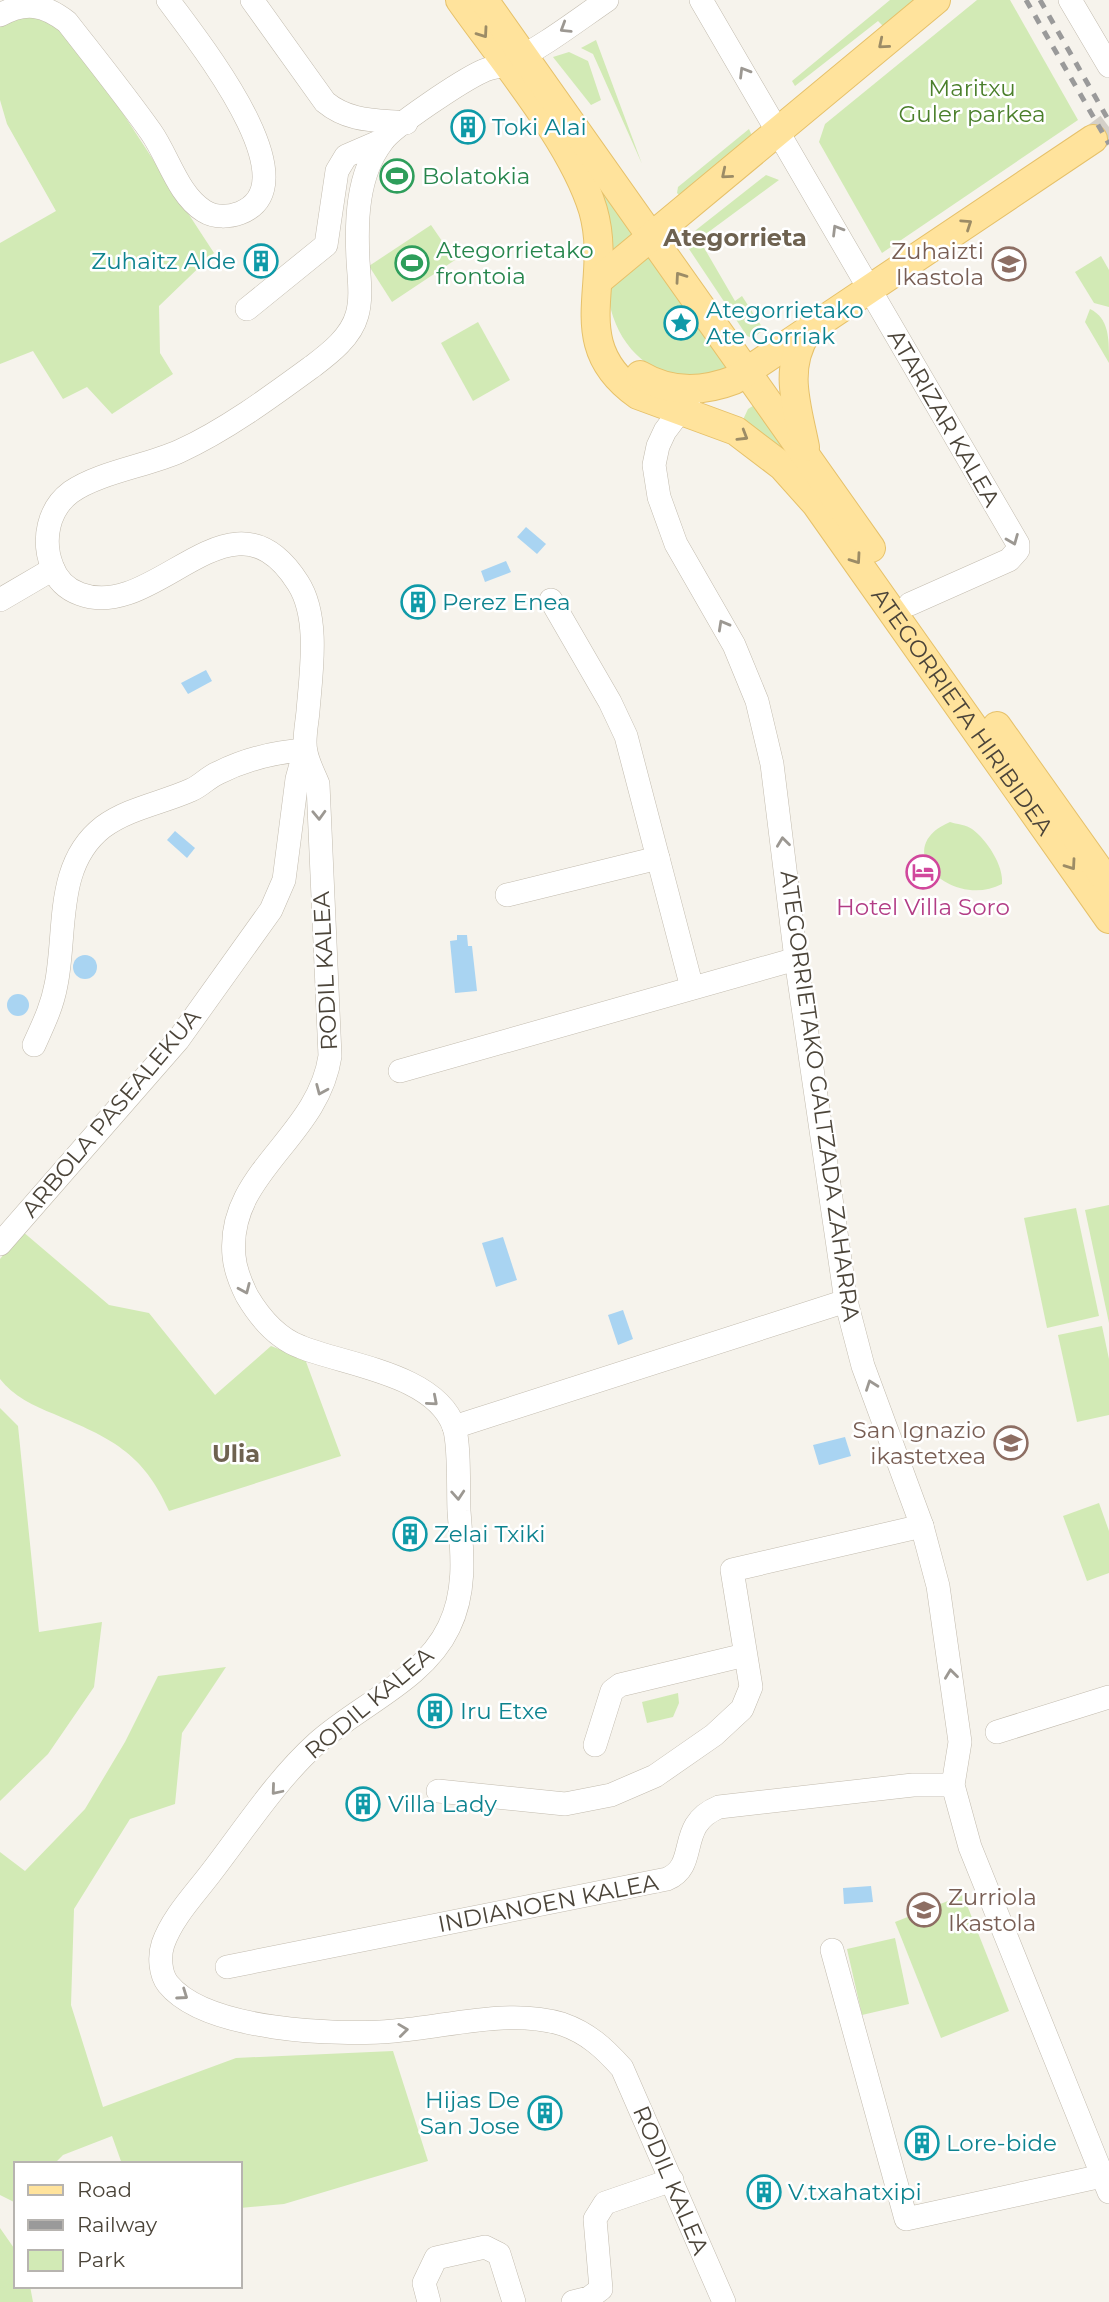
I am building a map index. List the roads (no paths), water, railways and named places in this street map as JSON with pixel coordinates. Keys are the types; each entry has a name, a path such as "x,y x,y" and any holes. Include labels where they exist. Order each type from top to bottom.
{"main road":[{"path":"460,0 514,60"},
{"path":"484,0 586,189 599,240 599,280 594,317 608,346 631,369 689,399 748,372 1093,139"},
{"path":"599,280 936,0"},
{"name":"ATEGORRIETA HIRIBIDEA","path":"514,60 651,236 1109,884"},
{"path":"807,332 794,357 792,377 807,457"},
{"name":"ATEGORRIETA HIRIBIDEA","path":"689,399 759,446 816,504 1109,919"}],"street":[{"path":"0,15 27,5 54,12 67,22 152,134 196,205 207,214 224,217 242,212 257,201 265,185 266,170 234,93 168,0"},
{"path":"252,0 325,102 337,112 354,119 406,123"},
{"name":"ATARIZAR KALEA","path":"701,0 1018,544 1018,550 1009,561 910,604"},
{"path":"1070,0 1107,54"},
{"path":"1085,0 1107,54"},
{"path":"247,309 326,245 337,171 346,156 383,140 485,69 514,60 597,3"},
{"path":"0,600 53,569 47,539 49,524 55,510 70,493 93,481 137,468 182,450 315,365 344,340 357,315 360,198 366,172 383,140"},
{"name":"ATEGORRIETAKO GALTZADA ZAHARRA","path":"689,399 658,446 654,465 659,497 676,544 734,645 757,701 778,800 796,959 846,1301 863,1366 922,1526 945,1625 960,1742 953,1785 970,1847 1106,2184 906,2219 832,1950"},
{"name":"RODIL KALEA","path":"53,569 71,591 105,599 123,596 146,586 216,547 245,543 265,550 285,566 306,600 311,634 311,677 305,750 318,784 323,918 331,1029 328,1066 314,1105 246,1193 238,1214 233,1258 242,1287 252,1304 269,1326 283,1338 300,1347 370,1367 415,1387 437,1402 454,1427 463,1572 458,1608 447,1631 420,1665 316,1744 285,1778 174,1921 162,1945 160,1963 166,1982 182,1996 212,2012 237,2020 300,2030 391,2032 533,2018 562,2025 596,2039 622,2068 724,2302"},
{"path":"551,600 610,702 626,736 692,988"},
{"path":"34,1045 49,1013 57,985 66,889 75,862 88,841 105,826 138,809 194,789 216,774 271,752 305,750"},
{"name":"ARBOLA PASEALEKUA","path":"0,1244 178,1040 271,910 284,880 297,779 305,750"},
{"path":"507,895 658,858"},
{"path":"400,1071 796,959"},
{"path":"454,1427 846,1301"},
{"path":"438,1791 565,1804 611,1795 655,1776 714,1735 741,1709 751,1687 733,1570 922,1526"},
{"path":"595,1745 612,1691 620,1685 745,1655"},
{"path":"997,1732 1109,1698"},
{"name":"INDIANOEN KALEA","path":"227,1967 667,1879 676,1875 683,1865 694,1825 704,1813 719,1807 913,1785 953,1785"},
{"path":"573,2302 602,2295 595,2219 605,2203 669,2173"},
{"path":"429,2302 424,2283 436,2258 485,2247 499,2254 514,2302"}],"water":[{"path":"526,527 546,544 537,554 517,537"},
{"path":"506,561 511,572 485,582 481,571"},
{"path":"206,670 212,681 188,694 181,683"},
{"path":"175,831 195,848 187,858 167,840"},
{"path":"457,935 467,935 468,946 472,946 477,991 455,993 450,941 457,940"},
{"path":"85,955 94,958 97,967 94,976 85,979 76,976 73,967 76,958"},
{"path":"18,994 28,1001 29,1005 22,1015 18,1016 8,1009 7,1005 14,995"},
{"path":"503,1237 517,1280 496,1287 482,1243"},
{"path":"623,1310 633,1339 618,1345 608,1315"},
{"path":"845,1437 851,1456 819,1465 813,1445"},
{"path":"871,1886 873,1902 844,1904 843,1888"}],"tunnel":[{"path":"1093,139 1109,127"}],"railway":[{"path":"1026,0 1109,144"},
{"path":"1040,0 1109,121"}],"place":[{"name":"Toki Alai","path":"468,127"},
{"name":"Bolatokia","path":"397,176"},
{"name":"Zuhaitz Alde","path":"261,261"},
{"name":"Ategorrietako frontoia","path":"412,263"},
{"name":"Zuhaizti Ikastola","path":"1009,264"},
{"name":"Ategorrietako Ate Gorriak","path":"681,323"},
{"name":"Perez Enea","path":"418,602"},
{"name":"Hotel Villa Soro","path":"923,872"},
{"name":"San Ignazio ikastetxea","path":"1011,1443"},
{"name":"Zelai Txiki","path":"410,1534"},
{"name":"Iru Etxe","path":"435,1711"},
{"name":"Villa Lady","path":"363,1804"},
{"name":"Zurriola Ikastola","path":"924,1910"},
{"name":"Hijas De San Jose","path":"545,2113"},
{"name":"Lore-bide","path":"922,2143"},
{"name":"V.txahatxipi","path":"764,2192"}],"district":[{"name":"Ategorrieta","path":"735,238"},
{"name":"Ulia","path":"236,1454"}],"park label":[{"name":"Maritxu Guler parkea","path":"972,101"}]}
